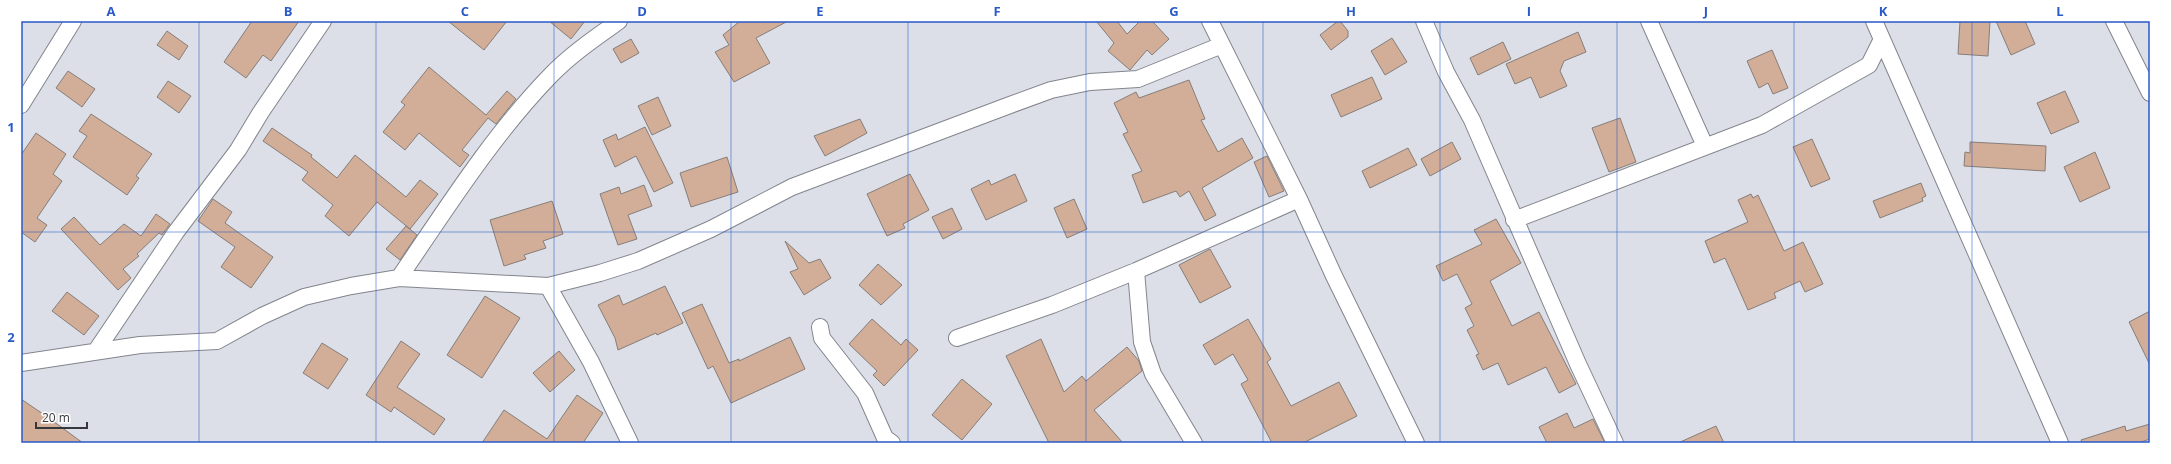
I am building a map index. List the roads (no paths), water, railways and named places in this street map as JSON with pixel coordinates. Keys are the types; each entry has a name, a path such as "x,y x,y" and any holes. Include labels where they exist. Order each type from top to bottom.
{"street":[{"path":"21,104 73,21"},
{"path":"96,351 176,232 238,150 261,112 323,21"},
{"path":"399,278 471,174 517,112 551,75 594,39 619,21"},
{"path":"1210,21 1299,199 1334,276 1416,443"},
{"path":"1424,21 1446,72 1472,120 1514,220 1615,443"},
{"path":"1650,21 1705,146"},
{"path":"1874,21 2060,443"},
{"path":"2114,21 2149,90"},
{"path":"1514,220 1762,125 1869,65 1882,39"},
{"path":"21,363 140,345 217,341 262,316 304,297 350,286 399,278 548,286 600,273 638,261 711,228 792,187 1010,105 1052,90 1090,82 1138,79 1222,45"},
{"path":"957,338 1052,305 1136,271 1299,199"},
{"path":"1136,271 1142,342 1148,361 1153,374 1194,443"},
{"path":"548,286 592,362 630,443"},
{"path":"820,327 822,338 865,393 885,438 892,443"}]}
